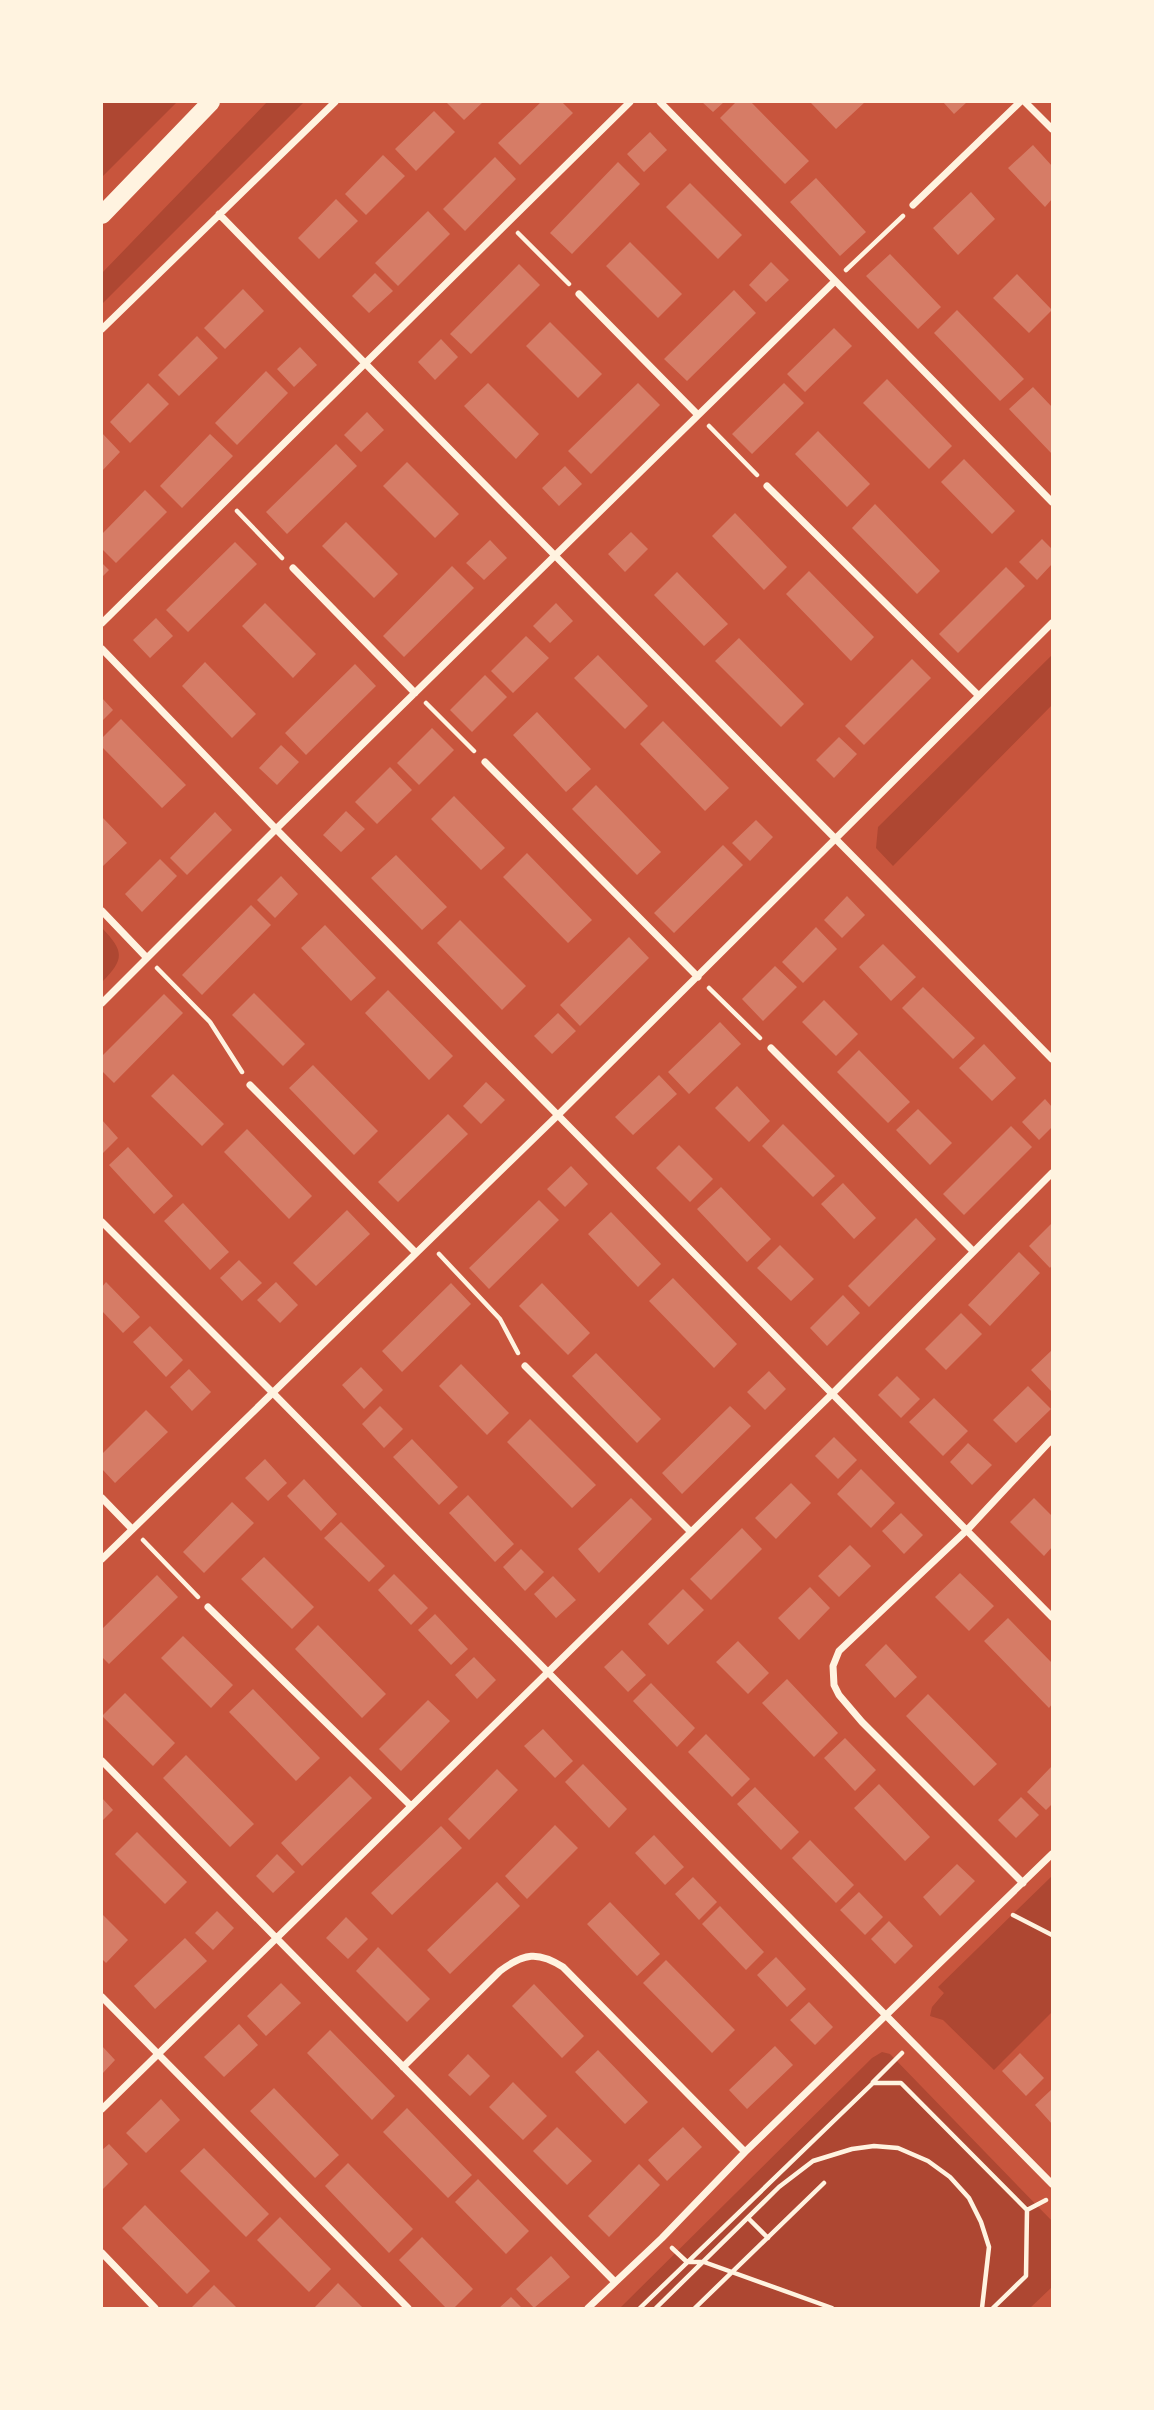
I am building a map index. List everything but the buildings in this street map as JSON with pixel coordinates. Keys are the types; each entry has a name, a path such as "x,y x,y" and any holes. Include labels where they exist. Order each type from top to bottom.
{"main road":[{"path":"102,215 211,102"}],"street":[{"path":"102,329 335,102"},
{"path":"102,624 630,102"},
{"path":"660,102 1052,502"},
{"path":"913,205 1023,102 1052,129"},
{"path":"219,214 1052,1059"},
{"path":"102,1003 835,281"},
{"path":"579,295 698,415"},
{"path":"767,485 978,695"},
{"path":"293,568 415,693"},
{"path":"102,1559 559,1114 1052,623"},
{"path":"102,649 1052,1617"},
{"path":"485,762 698,977"},
{"path":"102,911 147,958"},
{"path":"771,1048 973,1251"},
{"path":"250,1085 416,1253"},
{"path":"102,2109 833,1393 1052,1173"},
{"path":"102,1222 274,1393 1052,2184"},
{"path":"525,1366 690,1531"},
{"path":"1023,1884 862,1723 839,1695 834,1685 833,1666 839,1651 968,1529 1052,1439"},
{"path":"102,1498 132,1529"},
{"path":"208,1607 411,1806"},
{"path":"102,1761 615,2282"},
{"path":"588,2308 1052,1854"},
{"path":"403,2067 500,1971 513,1961 538,1955 563,1967 745,2152"},
{"path":"102,1997 408,2308"},
{"path":"102,2253 155,2308"}],"path":[{"path":"835,281 913,205"},
{"path":"508,222 579,295"},
{"path":"698,415 767,485"},
{"path":"227,500 293,568"},
{"path":"415,693 485,762"},
{"path":"147,958 210,1022 250,1085"},
{"path":"698,977 771,1048"},
{"path":"427,1242 500,1319 525,1366"},
{"path":"132,1529 208,1607"},
{"path":"997,1908 1033,1923 1052,1935"},
{"path":"640,2308 912,2043"},
{"path":"873,2082 901,2083 1027,2210 1026,2276 993,2308"},
{"path":"656,2308 779,2187 813,2161 852,2149 874,2146 898,2148 928,2161 950,2177 969,2198 989,2247 982,2308"},
{"path":"695,2308 824,2183"},
{"path":"1027,2210 1052,2196"},
{"path":"748,2218 768,2238"},
{"path":"662,2238 687,2262 704,2262 832,2308"}],"shaded area":[{"path":"102,102 177,102 102,177"},
{"path":"267,102 304,102 102,304 102,273"},
{"path":"1052,655 1052,705 893,866 876,848 878,827"},
{"path":"102,928 115,943 119,955 115,967 102,982"},
{"path":"1052,1876 1052,2012 994,2070 943,2020 930,2016 932,2007 944,1993 938,1987"},
{"path":"882,2052 890,2054 1052,2221 1052,2287 1030,2308 620,2308 872,2058"}]}
